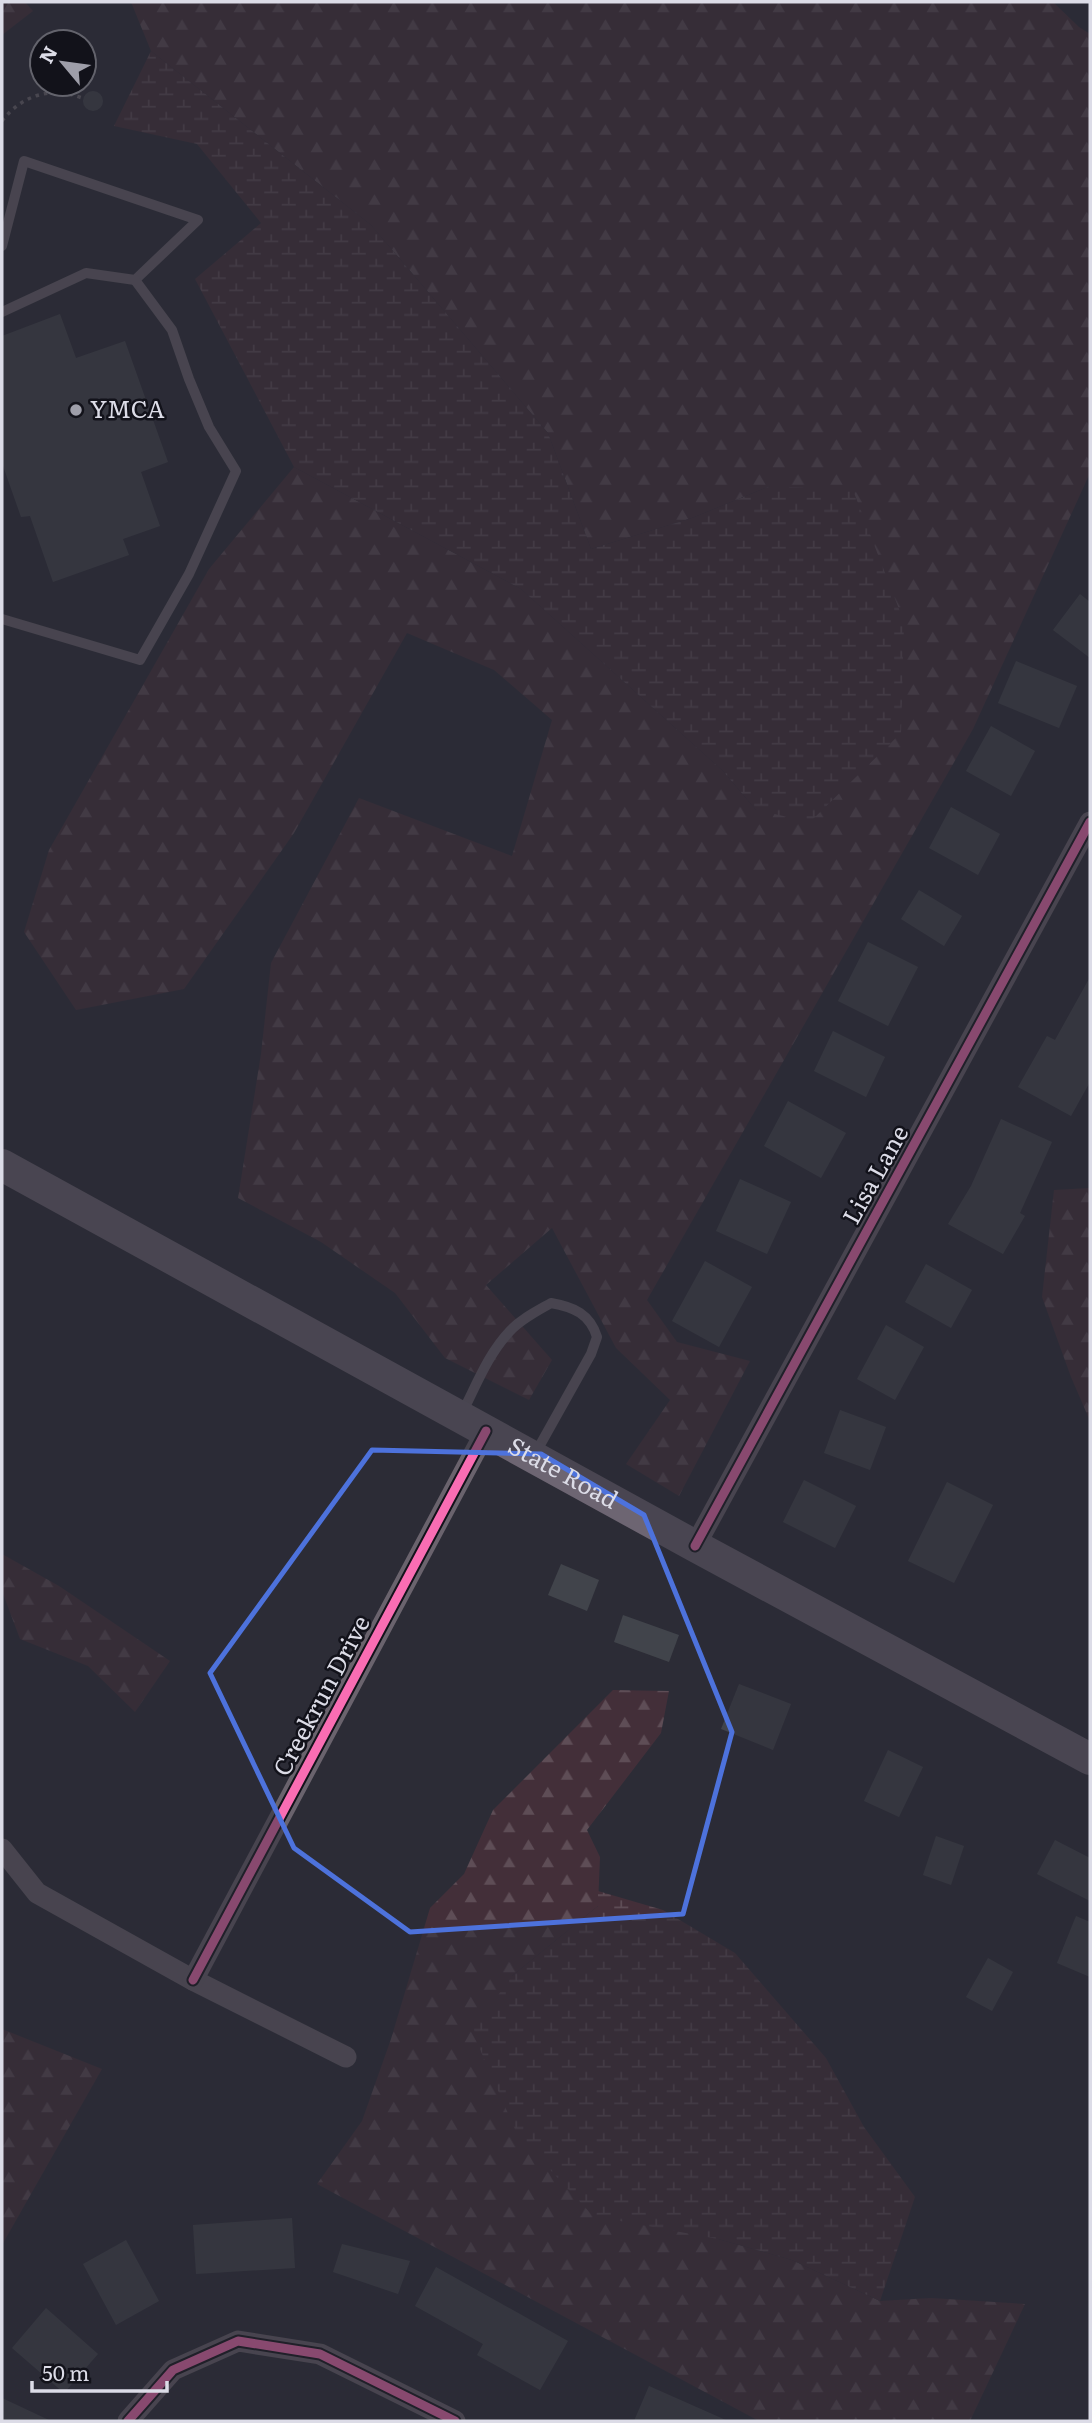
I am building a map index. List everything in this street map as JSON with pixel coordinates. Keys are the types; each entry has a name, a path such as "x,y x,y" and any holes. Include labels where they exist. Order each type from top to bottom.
{"main road":[{"name":"State Road","path":"2,1165 695,1546 1090,1759"}],"street":[{"name":"Lisa Lane","path":"695,1546 1090,822"},
{"name":"Creekrun Drive","path":"193,1980 473,1423"},
{"path":"2,1849 37,1893 193,1980 346,2057"},
{"path":"128,2421 173,2370 238,2341 320,2354 455,2421"}],"lane":[{"path":"2,246 24,161 198,220 135,280"},
{"path":"2,312 86,273 135,280 172,330 209,427 236,471 189,574 140,660 2,620"},
{"path":"473,1423 493,1355 509,1332 551,1303 570,1306 588,1317 597,1337 591,1354 534,1456"}],"path":[{"path":"2,121 16,104 30,98"}],"highlighted area":[{"path":"372,1450 541,1454 644,1515 732,1732 683,1914 410,1932 294,1848 210,1673"}],"green space":[{"path":"2,2 25,2 33,11 2,35"},
{"path":"131,2 1053,2 1090,34 1090,473 973,729 647,1300 677,1342 750,1361 679,1496 626,1464 670,1400 616,1348 552,1228 486,1285 552,1360 529,1400 445,1358 395,1293 321,1242 238,1198 261,1054 271,963 359,798 512,856 552,720 494,670 407,633 294,833 184,989 76,1010 24,932 49,850 209,569 294,467 521,589 723,771 756,810 770,486 692,518 591,549 548,433 371,225 151,51"},
{"path":"151,51 371,225 548,433 591,549 692,518 770,486 853,490 904,622 901,733 810,822 756,810 723,771 521,589 294,467 195,279 261,223 197,144 114,126"},
{"path":"1090,1188 1090,1421 1042,1297 1054,1190"},
{"path":"2,1554 59,1586 170,1661 135,1712 88,1666 20,1639 2,1591"},
{"path":"613,1690 669,1691 661,1733 587,1830 600,1857 598,1906 512,1976 718,2239 792,2260 880,2301 931,2298 1025,2304 970,2421 759,2421 317,2184 362,2121 391,2039 430,1908 464,1874 493,1810"},
{"path":"598,1891 663,1910 735,1953 826,2058 864,2127 915,2197 880,2301 792,2260 718,2239 593,2216 517,2134 472,2031 512,1976 598,1906"},
{"path":"2,2029 102,2069 2,2245"}],"building":[{"path":"98,93 102,97 102,105 97,110 89,110 84,105 84,98 98,98"},
{"name":"YMCA","path":"60,314 76,358 125,341 168,462 141,472 160,526 123,539 129,555 53,582 30,516 21,517 2,463 2,336"},
{"path":"1080,594 1090,602 1090,658 1053,630"},
{"path":"1016,661 1077,686 1059,728 998,703"},
{"path":"991,726 1035,751 1011,796 966,771"},
{"path":"951,807 1000,834 978,875 929,848"},
{"path":"919,890 962,916 944,946 901,919"},
{"path":"868,942 918,967 888,1026 838,1001"},
{"path":"1090,977 1090,1082 1071,1116 1018,1087 1047,1036 1055,1040"},
{"path":"833,1031 885,1057 866,1097 814,1071"},
{"path":"788,1101 846,1133 821,1178 764,1146"},
{"path":"1001,1119 1052,1142 1020,1213 1025,1216 1003,1254 948,1224 971,1186"},
{"path":"740,1179 791,1202 767,1254 716,1231"},
{"path":"705,1261 752,1287 719,1347 672,1321"},
{"path":"926,1264 972,1290 951,1328 905,1302"},
{"path":"886,1325 924,1347 895,1400 857,1379"},
{"path":"840,1410 886,1427 870,1470 824,1453"},
{"path":"804,1480 856,1506 835,1548 783,1522"},
{"path":"947,1482 993,1505 954,1583 908,1561"},
{"path":"561,1564 599,1580 587,1611 548,1595"},
{"path":"623,1615 679,1635 669,1662 614,1642"},
{"path":"739,1684 791,1704 773,1750 721,1729"},
{"path":"888,1750 923,1767 899,1817 864,1801"},
{"path":"936,1836 964,1846 951,1885 923,1875"},
{"path":"1055,1840 1090,1858 1090,1901 1037,1874"},
{"path":"1076,1916 1090,1922 1090,1977 1057,1963"},
{"path":"988,1958 1013,1972 992,2011 966,1997"},
{"path":"292,2218 295,2268 196,2274 193,2225"},
{"path":"126,2240 159,2301 116,2325 83,2264"},
{"path":"342,2244 410,2261 398,2294 333,2272"},
{"path":"436,2267 568,2341 540,2390 477,2355 483,2344 415,2306"},
{"path":"46,2308 98,2354 64,2393 12,2348"},
{"path":"649,2386 728,2421 634,2421"},
{"path":"2,2398 51,2421 2,2421"}],"cycle path":[{"path":"695,1546 1090,822"},
{"path":"193,1980 486,1431"},
{"path":"128,2421 173,2370 238,2341 320,2354 455,2421"}],"place":[{"name":"YMCA","path":"76,410"}]}
